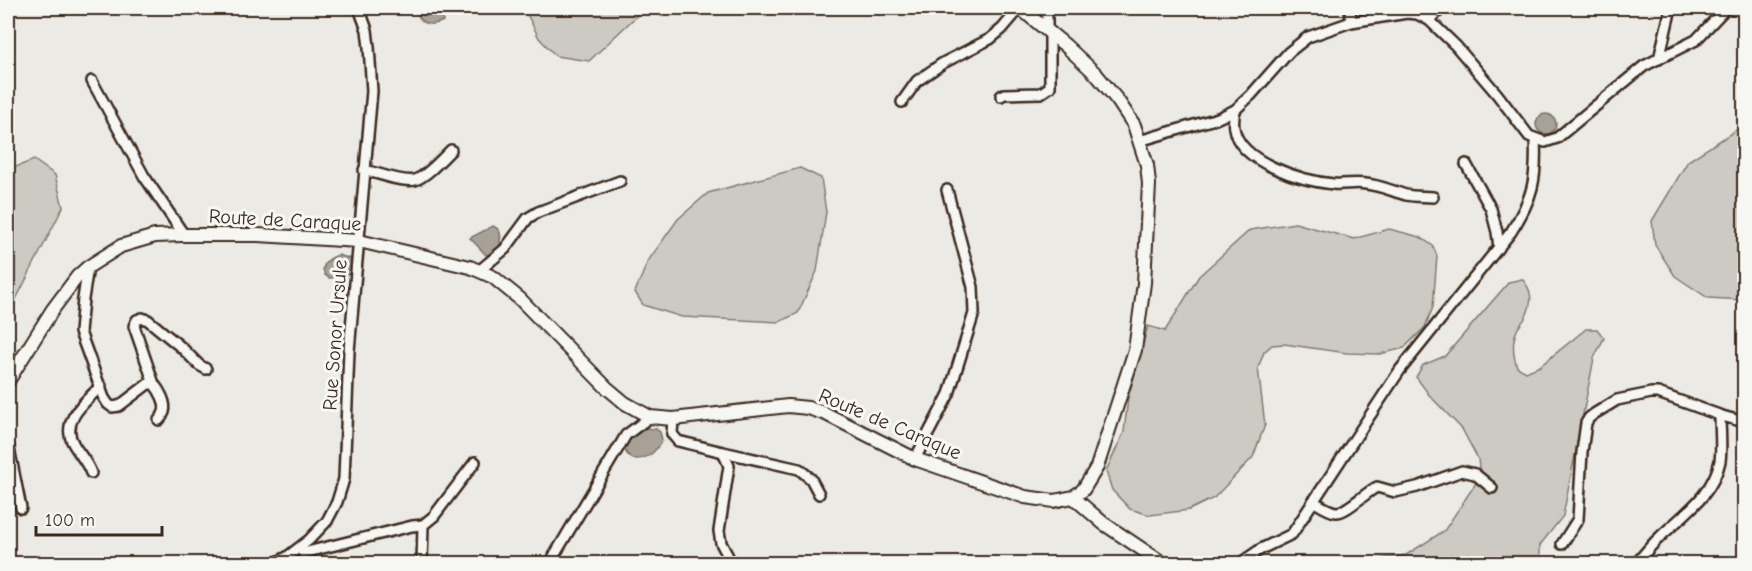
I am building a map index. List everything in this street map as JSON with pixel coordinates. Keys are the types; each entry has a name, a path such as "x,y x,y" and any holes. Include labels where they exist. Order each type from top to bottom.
{"street":[{"name":"Rue Sonor Ursule","path":"273,564 301,551 327,520 337,502 344,479 349,351 371,102 371,67 367,30 358,8"},
{"path":"902,102 917,81 943,63 990,39 1020,8 1096,74 1134,125 1147,165 1149,184 1144,283 1135,350 1097,467 1083,490 1073,498 1103,523 1164,564"},
{"path":"1001,96 1041,93 1050,87 1047,8"},
{"path":"1350,8 1351,22"},
{"path":"1429,20 1442,8"},
{"path":"1659,59 1671,8"},
{"path":"1139,141 1218,118 1235,110 1279,62 1308,37 1351,22 1407,13 1417,14 1429,20 1472,63 1525,131 1535,139 1545,142 1557,138 1644,66 1696,40 1726,8"},
{"path":"92,81 144,176 184,235"},
{"path":"1235,110 1234,128 1238,139 1248,151 1267,164 1285,172 1316,182 1365,183 1411,196 1433,197"},
{"path":"1239,564 1261,549 1292,534 1400,369 1499,248 1524,213 1529,201 1536,166 1535,139"},
{"path":"364,170 414,180 423,176 451,150"},
{"path":"1466,164 1491,209 1499,248"},
{"path":"480,270 505,249 528,218 538,212 620,181"},
{"path":"915,459 949,394 974,313 974,287 947,190"},
{"name":"Route de Caraque","path":"8,381 53,309 77,278 88,267 121,246 155,236 184,235 258,235 359,241 480,270 507,286 606,387 625,403 650,417 673,419 773,407 808,408 826,414 915,459 1025,497 1054,501 1073,498"},
{"path":"88,267 80,332 108,404 112,407 119,406 148,384 154,384"},
{"path":"159,420 165,407 159,389 154,384 134,326 137,320 142,318 148,320 206,369"},
{"path":"91,473 85,460 72,443 69,428 78,408 101,386"},
{"path":"1562,544 1578,519 1583,441 1586,423 1594,414 1617,400 1658,393 1744,422"},
{"path":"1636,564 1662,534 1692,508 1715,477 1720,459 1720,415"},
{"path":"552,564 554,556 578,513 626,435 650,417"},
{"path":"673,419 672,434 678,441 799,469 811,479 819,494"},
{"path":"8,443 21,508"},
{"path":"723,452 729,466 719,531 721,543 732,564"},
{"path":"301,564 301,551 423,525 434,516 475,462"},
{"path":"1313,501 1334,512 1342,511 1377,487 1395,492 1417,487 1462,471 1474,474 1491,488"},
{"path":"422,564 423,525"}],"shaded area":[{"path":"426,8 438,11 443,16 443,21 432,24 422,21 418,14"},
{"path":"524,8 645,8 589,61 556,56 539,38"},
{"path":"1546,114 1553,117 1556,124 1553,131 1546,134 1539,131 1536,124 1539,117"},
{"path":"1744,125 1744,300 1708,298 1675,276 1655,245 1652,221 1688,161"},
{"path":"34,160 55,175 63,207 8,315 8,170"},
{"path":"800,168 821,178 826,212 817,271 798,313 779,322 682,317 643,305 635,292 648,261 678,219 708,193"},
{"path":"1295,223 1354,239 1389,229 1420,237 1433,246 1437,256 1433,307 1425,327 1404,348 1380,354 1347,353 1284,344 1272,345 1264,352 1258,368 1265,425 1253,457 1214,498 1189,510 1150,515 1130,509 1112,490 1106,471 1124,432 1128,398 1148,326 1165,331 1199,276 1250,230"},
{"path":"493,226 500,232 499,248 493,254 486,255 470,238"},
{"path":"338,255 351,259 352,269 344,277 329,278 325,275 324,266 328,260"},
{"path":"1522,279 1530,293 1530,302 1528,313 1514,339 1517,367 1526,372 1540,366 1586,329 1597,329 1604,338 1594,358 1563,516 1540,545 1540,563 1345,564 1406,555 1444,531 1480,477 1478,459 1462,429 1430,396 1416,377 1423,365 1445,356 1509,282"},
{"path":"642,428 656,429 660,432 662,440 650,454 633,459 624,448 628,439"}]}
